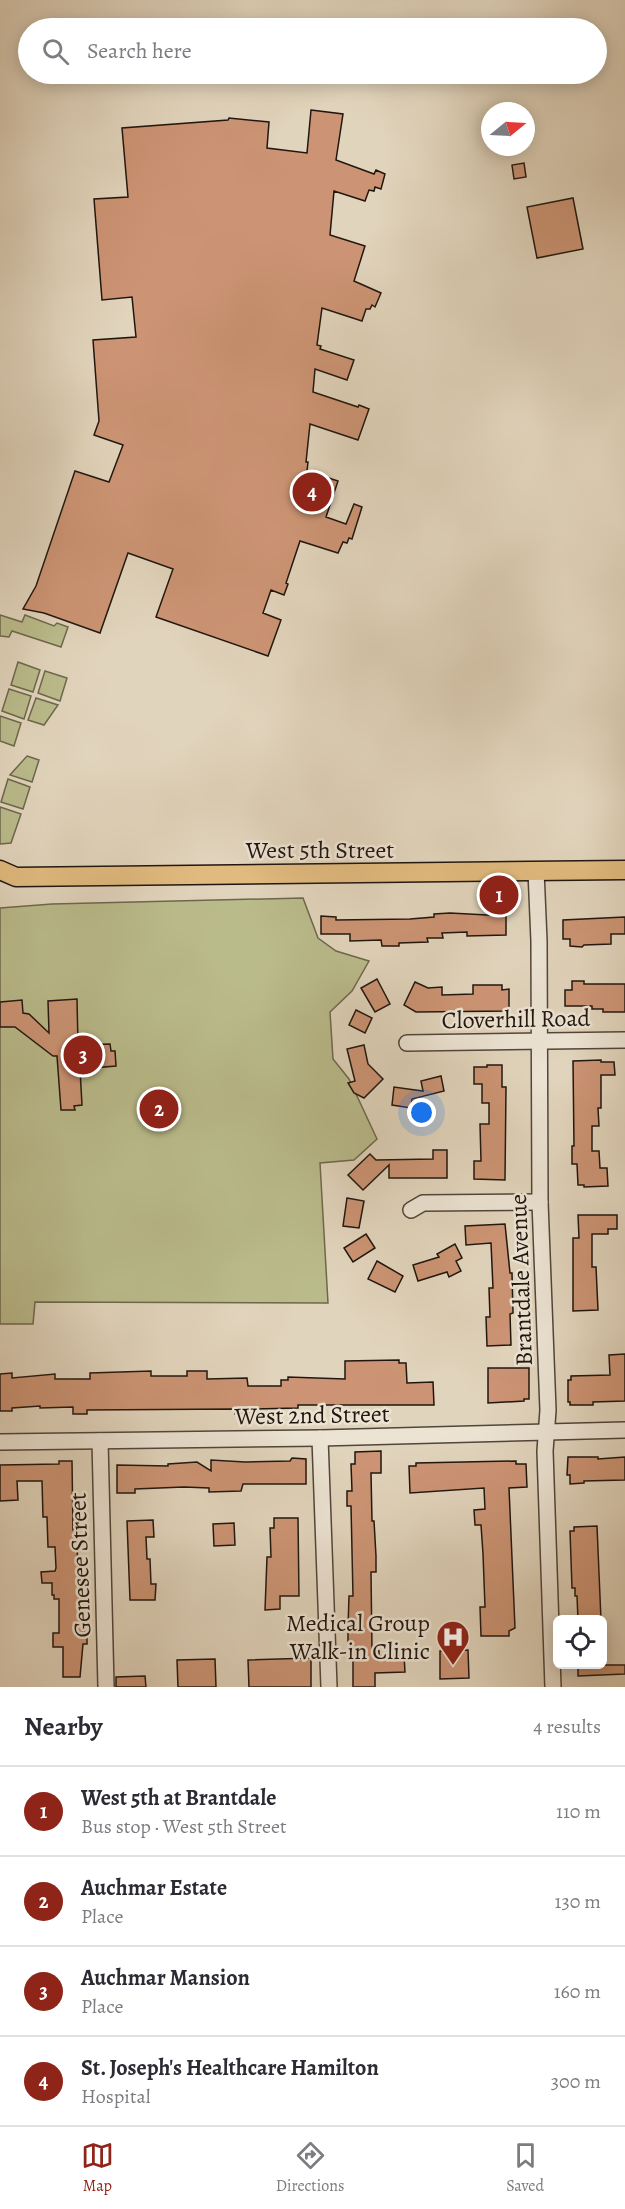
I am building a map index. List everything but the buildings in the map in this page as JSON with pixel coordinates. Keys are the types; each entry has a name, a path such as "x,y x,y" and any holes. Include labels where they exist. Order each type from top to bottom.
{"main road":[{"name":"West 5th Street","path":"0,887 8,874 625,870"}],"street":[{"name":"Brantdale Avenue","path":"536,872 540,1202 548,1410 546,1431 553,1687"},
{"name":"Cloverhill Road","path":"407,1043 625,1040"},
{"path":"411,1210 423,1203 540,1202"},
{"name":"West 2nd Street","path":"0,1442 320,1438 625,1430"},
{"path":"320,1438 329,1687"},
{"name":"Genesee Street","path":"100,1441 106,1687"}],"green space":[{"path":"0,615 22,622 25,615 54,626 57,623 68,627 61,647 12,631 9,637 0,636"},
{"path":"18,662 40,670 33,692 11,685"},
{"path":"45,671 67,678 60,701 38,693"},
{"path":"9,689 31,696 24,719 2,711"},
{"path":"36,698 58,705 44,725 28,720"},
{"path":"0,716 21,723 14,746 0,741"},
{"path":"27,756 39,760 32,782 10,775"},
{"path":"8,779 30,787 23,809 1,802"},
{"path":"0,807 21,814 11,843 0,844"},
{"path":"303,898 318,938 336,951 369,961 352,991 330,1012 333,1059 349,1079 377,1139 354,1160 320,1163 328,1303 35,1302 33,1324 0,1324 0,908 52,904"}],"place":[{"name":"St. Joseph's Healthcare Hamilton","path":"312,492"},
{"name":"West 5th at Brantdale","path":"499,895"},
{"name":"Auchmar Mansion","path":"83,1055"},
{"name":"Auchmar Estate","path":"159,1109"},
{"name":"Medical Group Walk-in Clinic","path":"453,1666"}]}
